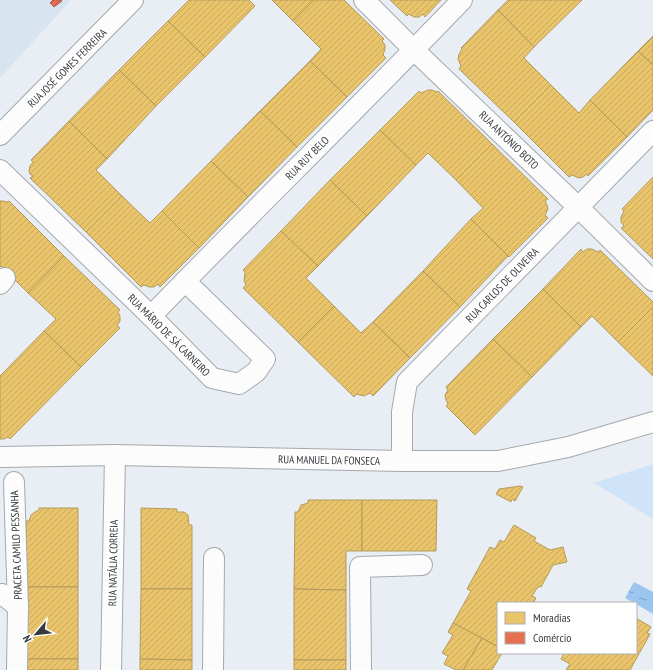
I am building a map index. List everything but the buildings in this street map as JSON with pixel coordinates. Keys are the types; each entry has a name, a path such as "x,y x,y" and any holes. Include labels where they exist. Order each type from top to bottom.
{"street":[{"name":"RUA JOSÉ GOMES FERREIRA","path":"0,135 133,0"},
{"name":"RUA ANTÓNIO BOTO","path":"364,0 653,281"},
{"name":"RUA RUY BELO","path":"151,316 462,0"},
{"name":"RUA CARLOS DE OLIVEIRA","path":"402,461 402,412 407,382 653,131"},
{"name":"RUA MÁRIO DE SÁ CARNEIRO","path":"0,170 151,316 212,378 239,384 256,372 265,359 185,281"},
{"name":"RUA MANUEL DA FONSECA","path":"0,458 115,455 402,461 498,461 568,447 653,422"},
{"name":"RUA NATÁLIA CORREIA","path":"111,670 115,455"},
{"name":"PRACETA CAMILO PESSANHA","path":"0,496 14,482 18,607 17,670"},
{"path":"213,670 214,558"},
{"path":"361,670 360,568 422,565"},
{"name":"PRACETA CAMILO PESSANHA","path":"0,596 2,594 18,607"}],"shaded area":[{"path":"0,0 71,0 0,78"},
{"path":"653,464 653,519 594,483"}],"water":[{"path":"634,582 653,592 653,614 637,605 637,602 632,602 625,598"}]}
